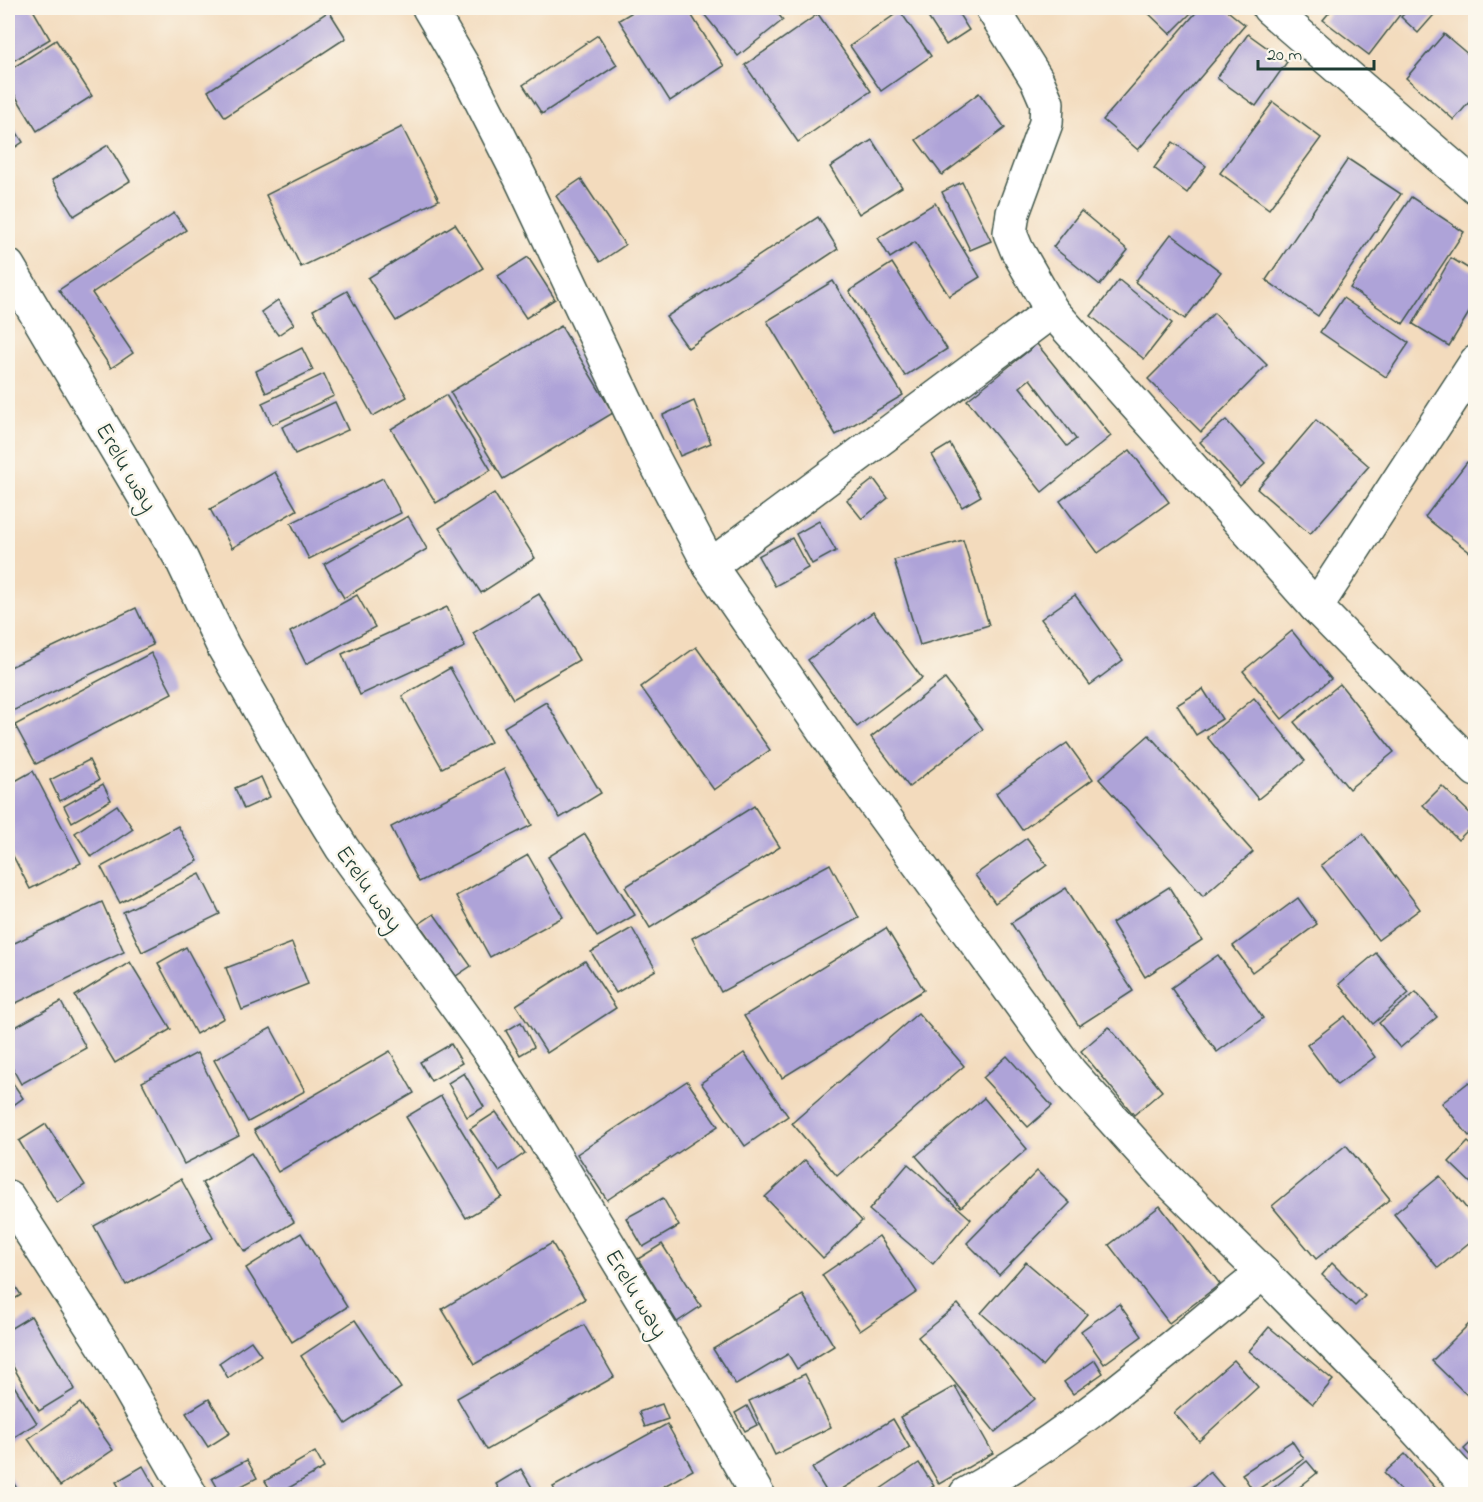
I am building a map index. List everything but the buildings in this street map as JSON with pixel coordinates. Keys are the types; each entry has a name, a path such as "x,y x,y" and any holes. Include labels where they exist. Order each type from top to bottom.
{"street":[{"path":"429,8 466,71 520,177 647,446 710,566 862,786 1070,1072 1164,1176 1400,1412 1474,1494"},
{"path":"992,8 1031,70 1047,103 1046,123 1012,213 1010,232 1017,250 1052,311 1316,607 1476,770"},
{"path":"1269,8 1476,187"},
{"name":"Erelu way","path":"8,266 182,560 223,646 296,773 342,848 514,1089 706,1405 757,1494"},
{"path":"710,566 1052,311"},
{"path":"1316,607 1476,362"},
{"path":"8,1197 108,1352 190,1494"},
{"path":"966,1494 1010,1470 1071,1428 1263,1273"}]}
